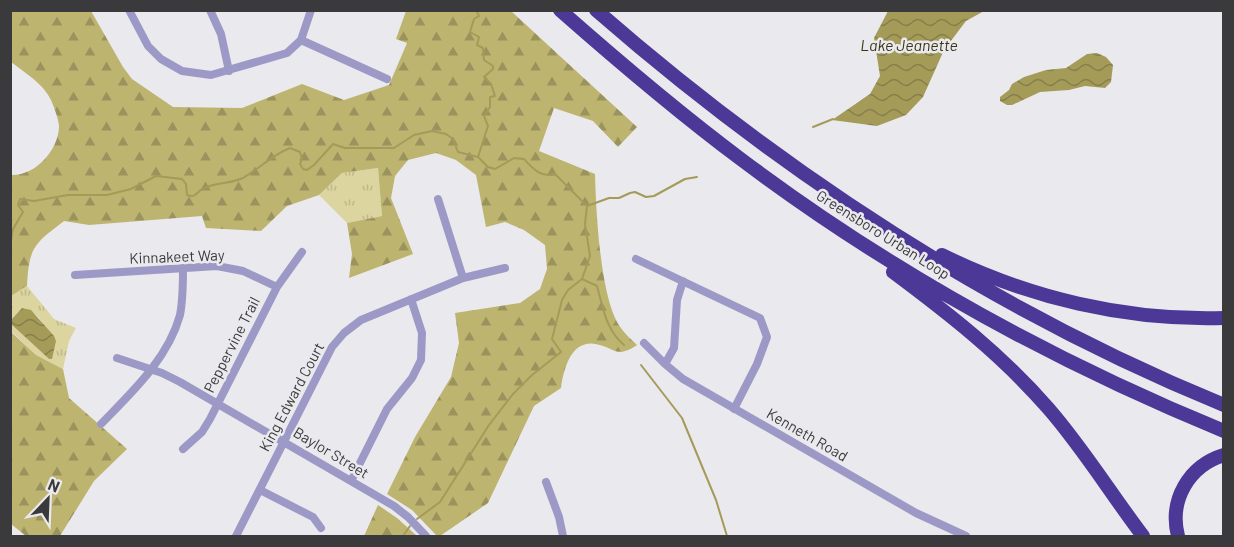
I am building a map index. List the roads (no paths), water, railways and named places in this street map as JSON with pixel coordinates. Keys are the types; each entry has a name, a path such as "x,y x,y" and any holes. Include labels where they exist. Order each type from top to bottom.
{"highway":[{"name":"Greensboro Urban Loop","path":"560,10 675,108 744,161 815,212 916,277 1012,331 1120,386 1224,431"},
{"name":"Greensboro Urban Loop","path":"596,10 723,116 793,168 947,268 1052,326 1224,405"},
{"path":"815,212 950,315 1014,372 1075,441 1143,537"},
{"path":"865,216 964,265 1002,281 1048,296 1097,308 1136,314 1224,318"},
{"path":"1178,537 1176,514 1182,489 1199,468 1214,458 1224,455"}],"street":[{"path":"129,10 148,46 167,63 182,71 211,75 281,55 293,49 301,40 311,10"},
{"path":"210,10 219,29 230,71"},
{"path":"301,40 387,79"},
{"path":"438,199 463,278"},
{"name":"Peppervine Trail","path":"183,449 202,432 277,287 302,252"},
{"path":"636,259 760,318 767,337 757,364 734,409"},
{"name":"Kinnakeet Way","path":"75,275 217,266 243,271 277,287"},
{"path":"101,424 150,370 168,342 180,315 183,268"},
{"name":"King Edward Court","path":"236,537 332,347 344,333 361,320 463,278 505,268"},
{"path":"664,364 675,348 677,300 683,281"},
{"path":"351,481 387,409 412,378 421,360 422,333 411,299"},
{"name":"Kenneth Road","path":"644,343 664,364 683,379 916,513 966,537"},
{"name":"Baylor Street","path":"117,358 180,382 284,441 394,506 426,537"},
{"path":"546,482 559,517 563,537"},
{"path":"260,490 313,517 321,528"}],"water":[{"name":"Lake Jeanette","path":"888,11 984,11 966,21 944,50 923,97 906,115 877,126 832,120 870,94 880,76 874,38"},
{"path":"1097,53 1106,57 1113,65 1111,82 1105,88 1085,86 1069,90 1040,92 1012,105 1000,101 1000,97 1009,90 1012,84 1024,77 1046,70 1066,68 1087,54"},
{"path":"22,308 31,310 54,336 56,341 52,359 49,359 11,324 11,320"}],"waterway":[{"path":"476,10 479,16 474,19 470,32 479,37 477,45 483,48 484,60 493,66 493,69 484,77 491,84 495,96 490,97 490,107 484,116 488,126 478,157"},
{"path":"813,127 833,119"},
{"path":"10,245 13,229 23,212 18,205 20,199 34,201 68,195 107,195 131,189 156,176 182,179 186,184 187,195 192,196 207,187 243,178 277,154 290,148 300,152 302,159 300,164 303,169 307,170 333,144 345,148 394,148 414,135 432,131 446,134 453,139 458,152 478,157 488,167 495,169 514,158 524,159 541,174 555,174 587,206 585,224 590,256 582,279 568,290 562,300 552,339 561,352 513,394 489,425 440,502 417,519"},
{"path":"587,206 635,192 646,197 654,196 685,179 697,177"},
{"path":"582,279 597,286 609,326 624,345"},
{"path":"641,365 682,418 716,500 727,536"},
{"path":"403,536 410,526"}]}
